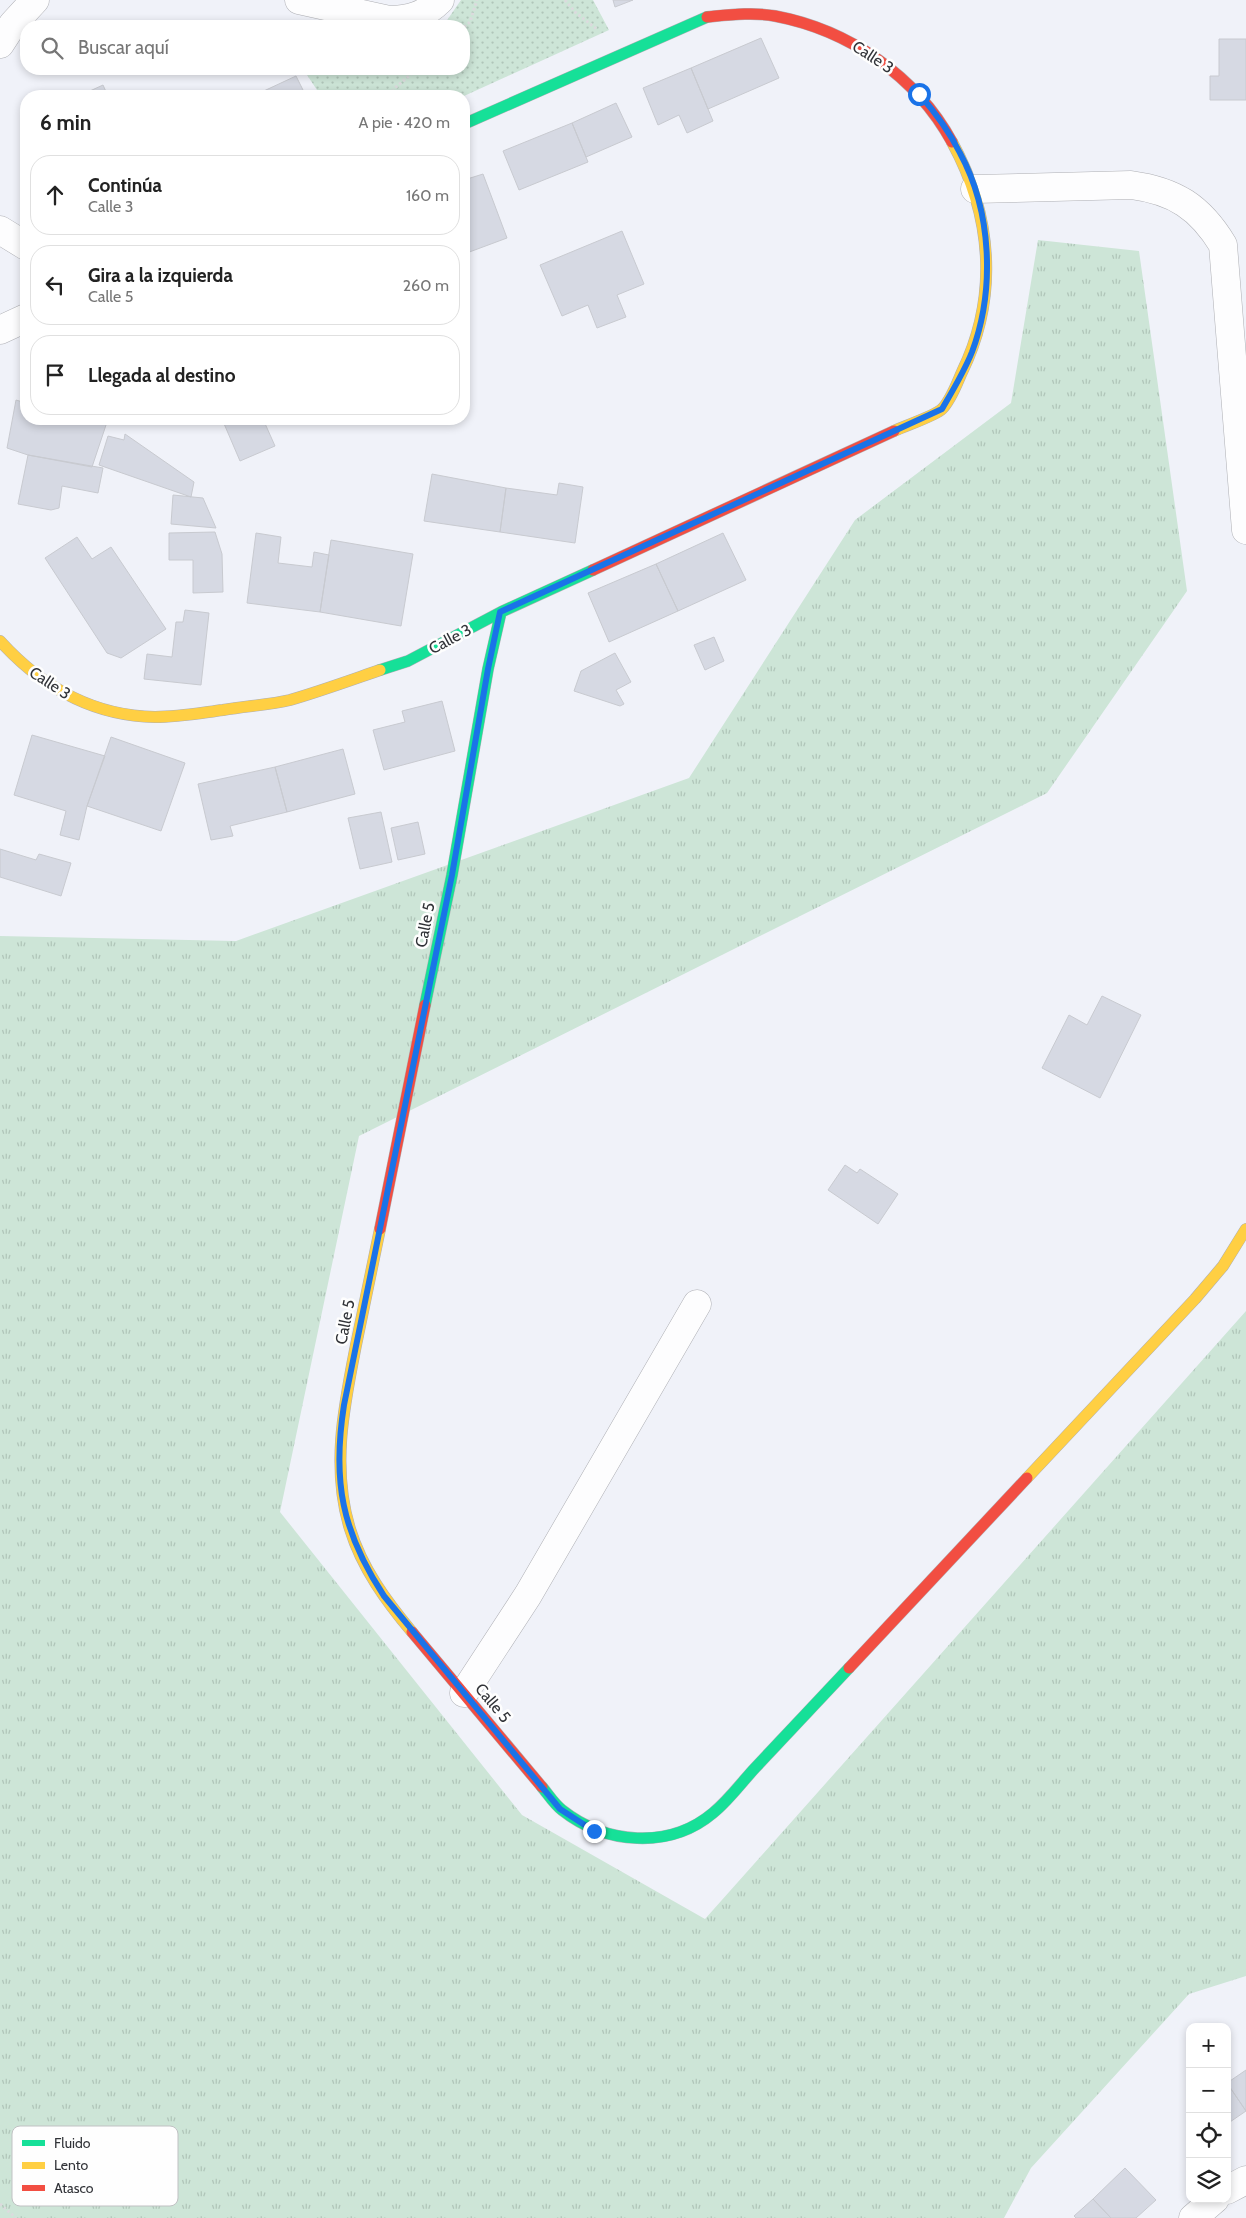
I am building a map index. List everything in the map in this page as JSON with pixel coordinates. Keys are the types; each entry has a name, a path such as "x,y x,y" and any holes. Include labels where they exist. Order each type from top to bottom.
{"street":[{"path":"0,44 12,24 35,0"},
{"path":"299,0 389,20 404,20 418,17 432,9 440,0"},
{"name":"Calle 3","path":"0,641 19,662 43,681 87,704 126,715 178,716 289,700 408,661 500,612 942,409 959,381 972,350 984,302 987,253 983,220 975,188 957,146 942,122 919,94 892,68 862,48 828,31 802,22 775,16 748,14 708,17 470,121"},
{"path":"975,188 1131,185 1149,187 1166,192 1183,201 1199,213 1212,228 1223,245 1246,530"},
{"path":"0,230 20,242"},
{"path":"0,330 20,321"},
{"name":"Calle 5","path":"500,612 488,669 452,875 340,1436 339,1467 342,1498 357,1550 384,1596 560,1809 594,1831 613,1837 633,1840 655,1839 676,1834 695,1825 713,1813 1196,1299 1223,1266 1246,1229"},
{"path":"464,1692 528,1595 697,1304"},
{"path":"1231,2188 1246,2180"},
{"path":"1193,2218 1210,2203"}],"path":[{"path":"470,22 477,0"},
{"path":"565,0 575,12 609,38 622,54"},
{"path":"394,90 410,75"},
{"path":"0,2204 16,2218"}],"green space":[{"path":"461,0 593,0 609,30 470,93 470,90 317,90 307,75 470,75 470,20 447,20"},
{"path":"1038,240 1139,251 1187,591 1047,793 359,1136 280,1512 522,1815 705,1919 1246,1311 1246,1976 1189,1994 1031,2168 1004,2218 0,2218 0,936 236,941 689,778 855,520 1011,403"}],"building":[{"path":"613,0 633,0 615,7"},
{"path":"761,38 779,78 708,109 691,68"},
{"path":"1219,39 1246,39 1246,100 1210,100 1210,76 1219,76"},
{"path":"691,68 713,121 687,133 679,115 658,125 643,88"},
{"path":"296,76 303,90 266,90"},
{"path":"103,85 105,90 92,90"},
{"path":"616,103 632,137 586,157 572,123"},
{"path":"572,123 588,162 519,190 503,151"},
{"path":"483,174 507,238 470,252 470,178"},
{"path":"622,231 644,284 617,295 626,317 597,328 588,305 562,316 540,265"},
{"path":"16,400 20,401 20,425 106,425 92,467 28,455 7,448"},
{"path":"225,425 266,425 275,446 240,461"},
{"path":"125,434 194,482 191,497 99,465 108,436 124,440"},
{"path":"28,455 103,468 98,493 62,486 59,508 51,510 18,504"},
{"path":"432,474 506,488 500,532 424,521"},
{"path":"559,483 583,487 575,543 500,532 506,488 557,495"},
{"path":"173,495 203,498 216,528 171,524"},
{"path":"215,532 222,554 223,592 193,593 193,560 169,560 169,533"},
{"path":"256,533 281,537 278,563 312,567 314,552 329,555 320,612 247,603"},
{"path":"723,533 746,580 678,611 656,564"},
{"path":"77,537 92,559 111,547 166,629 121,658 107,653 45,558"},
{"path":"331,540 413,554 401,626 320,612"},
{"path":"656,564 678,611 609,642 588,593"},
{"path":"185,610 209,613 201,685 144,679 147,654 172,657 176,622 183,622"},
{"path":"714,637 724,661 705,670 694,645"},
{"path":"615,653 631,682 616,690 624,704 620,706 574,691 581,671"},
{"path":"442,701 455,751 384,770 373,730 405,722 402,711"},
{"path":"32,735 105,756 87,806 79,840 60,835 66,811 14,795"},
{"path":"111,737 185,763 161,831 87,806"},
{"path":"343,749 355,794 287,812 275,767"},
{"path":"275,767 287,812 230,826 233,836 211,840 198,784"},
{"path":"381,812 392,862 360,869 348,818"},
{"path":"418,822 425,854 398,860 391,828"},
{"path":"0,849 36,860 39,854 71,863 61,896 0,877"},
{"path":"1102,996 1141,1015 1100,1098 1042,1068 1069,1015 1087,1025"},
{"path":"845,1165 857,1173 860,1169 898,1194 878,1224 828,1190"},
{"path":"1246,2070 1246,2111 1231,2089 1231,2080"},
{"path":"1231,2089 1246,2111 1231,2121"},
{"path":"1125,2168 1156,2200 1136,2218 1111,2218 1093,2199"},
{"path":"1093,2199 1111,2218 1076,2218 1074,2216"}],"traffic: fast":[{"path":"470,121 707,17"},
{"path":"380,670 408,661 501,612 593,570"},
{"path":"425,1005 452,875 488,669 501,612"},
{"path":"542,1787 562,1810 598,1830 617,1836 637,1838 677,1833 696,1825 719,1808 849,1668"}],"traffic: slow":[{"path":"894,431 933,415 942,409 956,386 974,343 982,314 986,285 986,256 982,227 976,198 952,142"},
{"path":"0,641 33,672 70,696 110,711 155,717 181,716 282,702 380,670"},
{"path":"380,1229 344,1414 341,1437 341,1483 350,1529 361,1557 384,1596 412,1632"},
{"path":"1027,1478 1195,1299 1223,1266 1246,1229"}],"traffic: jam":[{"path":"707,17 750,14 767,15 802,23 829,32 878,59 900,77 920,96 952,142"},
{"path":"593,570 894,431"},
{"path":"380,1229 425,1005"},
{"path":"849,1668 1027,1478"},
{"path":"412,1632 542,1787"}],"route":[{"path":"594,1831 560,1809 384,1596 369,1574 357,1550 342,1498 339,1467 344,1405 452,875 488,669 500,612 942,409 959,381 972,350 981,319 986,286 987,253 983,220 975,188 961,154 942,122 919,94"}]}
